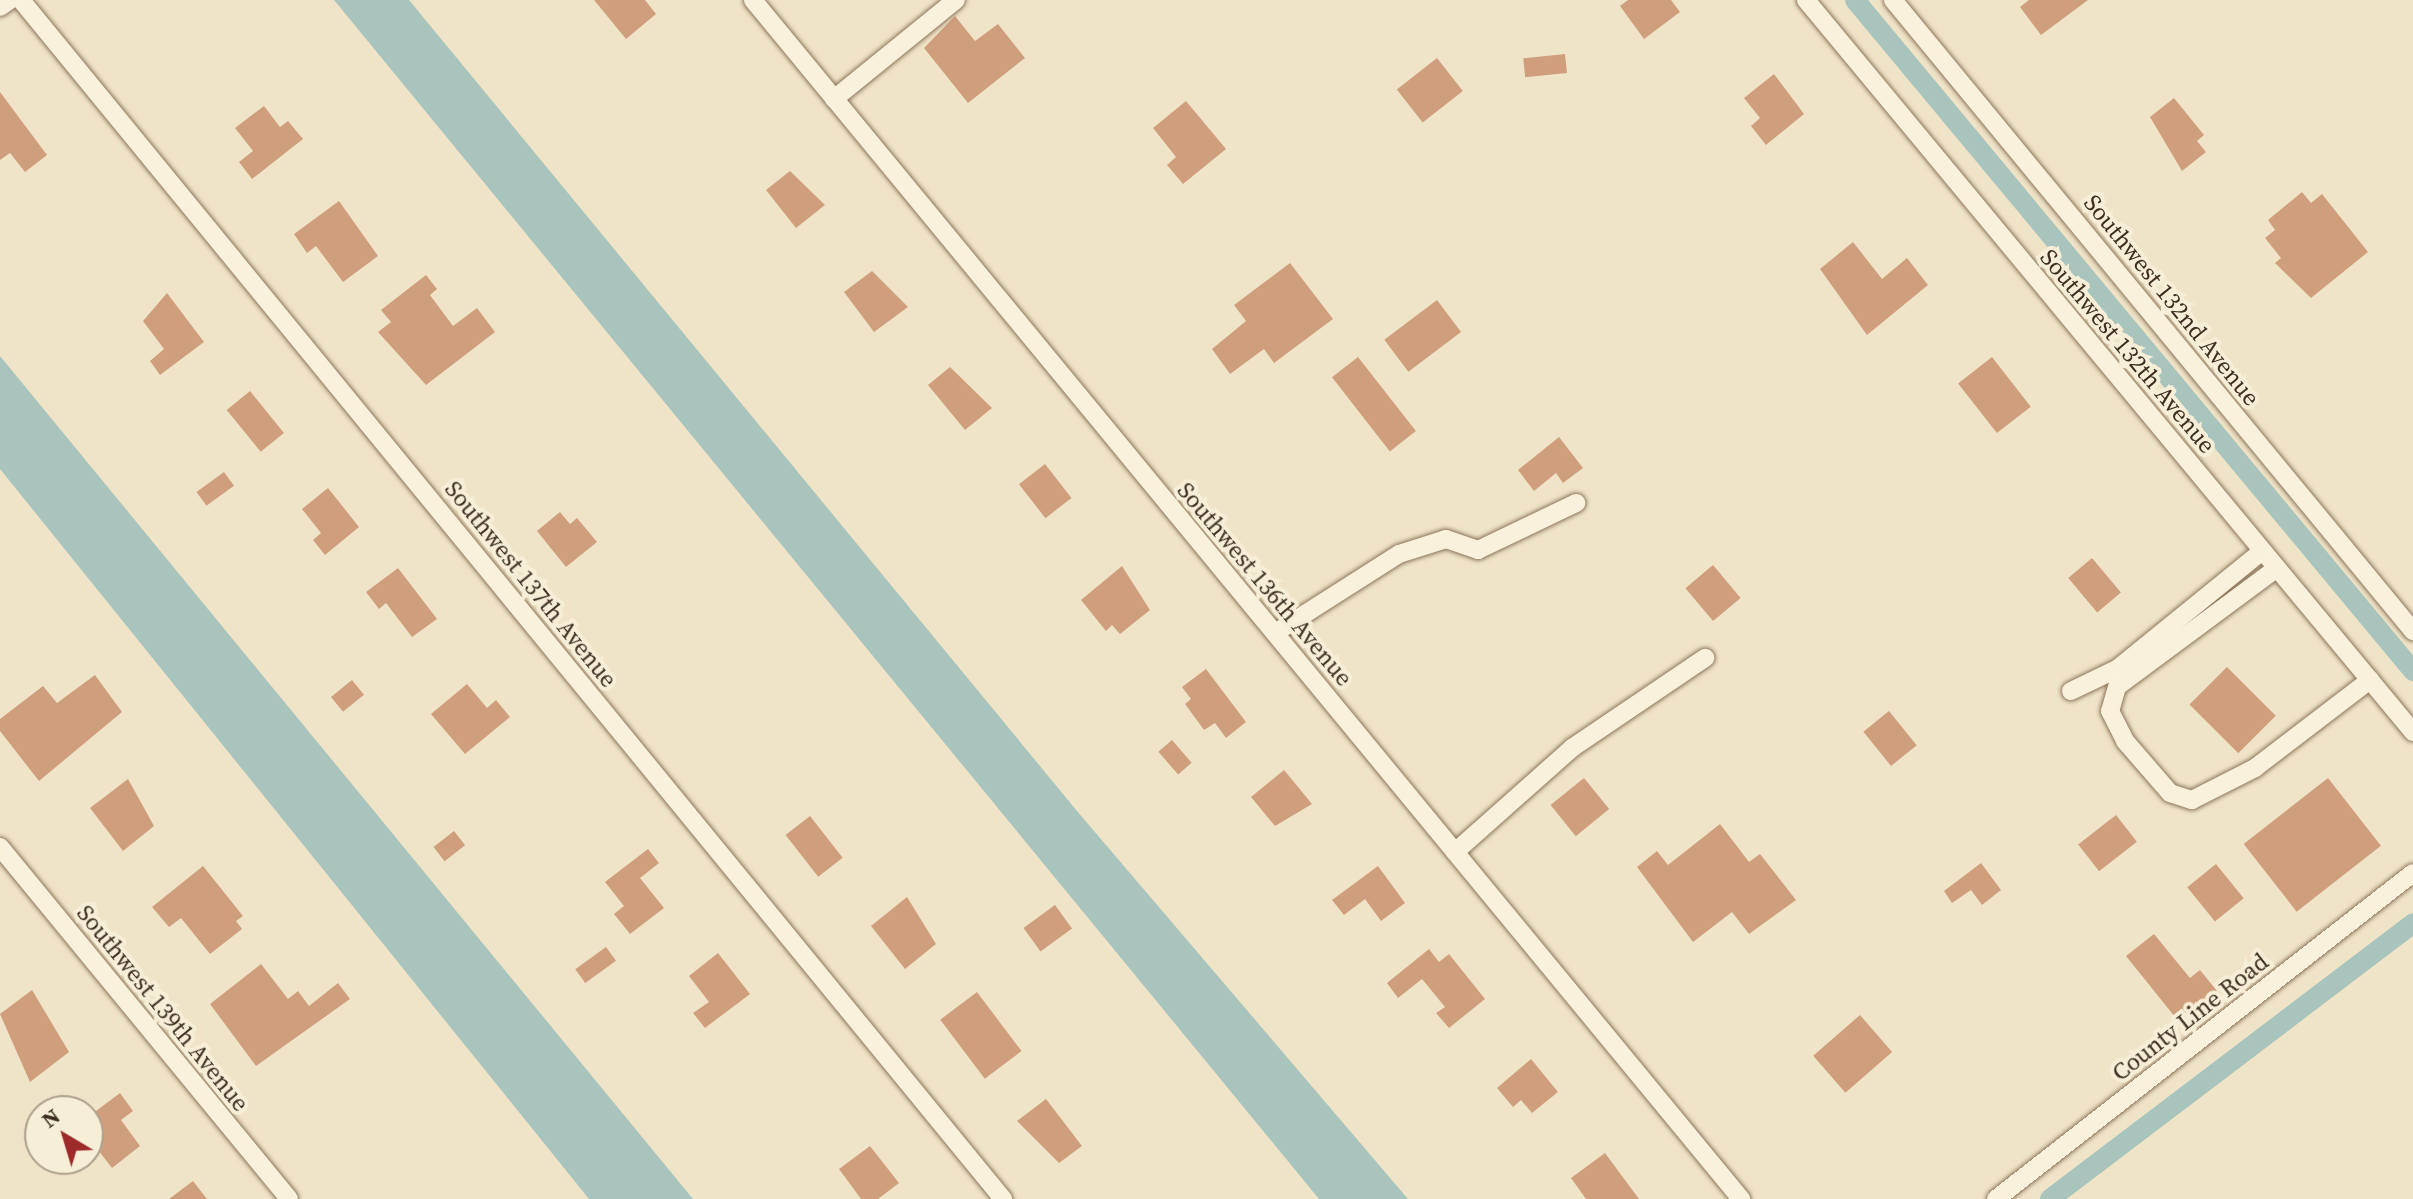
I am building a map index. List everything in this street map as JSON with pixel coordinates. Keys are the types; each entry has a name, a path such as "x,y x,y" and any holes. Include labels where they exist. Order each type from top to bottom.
{"street":[{"path":"0,7 10,0"},
{"name":"Southwest 137th Avenue","path":"21,0 1003,1199"},
{"name":"Southwest 136th Avenue","path":"753,0 1741,1199"},
{"path":"834,99 956,0"},
{"name":"Southwest 132th Avenue","path":"1806,0 2413,732"},
{"name":"Southwest 132nd Avenue","path":"1893,0 2413,631"},
{"path":"1275,633 1399,554 1446,539 1478,550 1576,503"},
{"path":"2071,691 2117,669 2262,551"},
{"path":"2277,568 2117,687 2110,711 2125,741 2170,793 2192,800 2255,768 2370,680"},
{"path":"1455,852 1572,748 1705,658"},
{"name":"Southwest 139th Avenue","path":"2,853 289,1199"},
{"name":"County Line Road","path":"1996,1199 2413,873"}],"water":[{"path":"334,0 409,0 1077,811 1408,1199 1319,1199"},
{"path":"0,356 693,1199 589,1199 0,469"}],"building":[{"path":"594,0 645,0 656,14 626,39"},
{"path":"1628,0 1671,0 1680,12 1644,39 1620,6"},
{"path":"2029,0 2088,0 2041,35 2020,7"},
{"path":"955,16 975,41 998,24 1025,58 968,103 924,48"},
{"path":"1565,54 1567,73 1525,77 1523,58"},
{"path":"1437,58 1463,91 1423,122 1397,89"},
{"path":"1774,74 1804,114 1766,145 1751,126 1760,118 1744,98"},
{"path":"0,92 47,155 25,172 10,153 0,160"},
{"path":"2174,98 2204,135 2197,141 2206,152 2182,171 2150,117"},
{"path":"1186,101 1226,149 1183,184 1167,165 1176,157 1153,128"},
{"path":"264,106 280,127 288,121 303,139 252,179 239,162 253,151 235,128"},
{"path":"790,171 825,205 796,228 766,190"},
{"path":"2302,192 2311,203 2322,194 2368,252 2311,298 2275,263 2281,258 2265,238 2275,230 2268,220"},
{"path":"339,201 378,256 343,282 316,246 307,253 294,234"},
{"path":"1853,242 1882,279 1907,258 1928,285 1867,335 1820,269"},
{"path":"1290,263 1333,319 1274,363 1264,349 1230,374 1212,349 1246,321 1234,305"},
{"path":"872,271 908,307 874,332 844,292"},
{"path":"426,275 437,289 430,295 453,326 477,308 495,332 426,385 378,332 391,322 381,310"},
{"path":"167,293 204,342 160,375 150,361 164,349 143,321"},
{"path":"1437,300 1461,332 1408,372 1384,340"},
{"path":"1358,357 1416,431 1390,451 1332,377"},
{"path":"1992,357 2031,407 1997,433 1958,383"},
{"path":"950,367 992,408 965,430 928,385"},
{"path":"250,391 284,433 261,452 227,410"},
{"path":"1559,437 1583,468 1563,483 1556,473 1534,491 1518,470"},
{"path":"1045,464 1071,498 1045,518 1019,484"},
{"path":"224,472 234,486 206,506 196,492"},
{"path":"328,488 359,527 325,555 313,540 321,533 302,509"},
{"path":"560,512 570,524 577,518 597,542 566,567 537,531"},
{"path":"2092,558 2121,592 2097,612 2068,578"},
{"path":"1713,565 1741,598 1713,621 1685,588"},
{"path":"1122,566 1150,610 1120,634 1112,625 1106,631 1081,600"},
{"path":"398,568 437,619 412,637 386,603 379,609 366,592"},
{"path":"2227,667 2276,716 2238,753 2190,704"},
{"path":"1206,669 1246,722 1226,738 1215,723 1204,730 1185,704 1191,699 1182,687"},
{"path":"95,675 122,712 39,781 0,731 0,719 43,686 57,703"},
{"path":"352,680 364,695 343,712 331,697"},
{"path":"467,684 487,708 496,700 510,717 465,754 431,714"},
{"path":"1889,711 1917,745 1891,766 1863,732"},
{"path":"1172,740 1192,763 1178,774 1158,752"},
{"path":"1284,770 1312,804 1275,826 1251,797"},
{"path":"1584,778 1609,809 1576,836 1551,805"},
{"path":"2328,778 2381,846 2297,912 2244,844"},
{"path":"128,779 154,826 123,851 90,808"},
{"path":"2116,815 2137,842 2099,871 2078,845"},
{"path":"810,816 843,858 818,877 786,835"},
{"path":"1720,824 1749,862 1760,854 1796,900 1749,934 1732,912 1693,942 1637,867 1657,851 1668,865"},
{"path":"454,831 465,845 445,861 434,847"},
{"path":"648,849 659,863 640,878 664,908 630,934 614,914 624,906 605,882"},
{"path":"1981,863 2001,890 1982,905 1971,890 1952,903 1944,891"},
{"path":"2216,864 2244,898 2215,921 2187,887"},
{"path":"203,866 243,916 236,921 242,929 210,954 181,918 169,927 152,907"},
{"path":"1378,866 1405,903 1381,921 1365,899 1344,915 1332,900"},
{"path":"907,897 936,944 905,969 871,926"},
{"path":"1055,905 1072,928 1040,951 1023,928"},
{"path":"2154,934 2190,978 2200,970 2217,991 2179,1022 2126,956"},
{"path":"606,947 616,961 585,983 575,969"},
{"path":"1429,949 1439,962 1449,954 1485,999 1449,1028 1436,1013 1445,1007 1422,979 1398,998 1387,983"},
{"path":"718,953 750,994 705,1028 693,1013 709,1002 689,976"},
{"path":"261,964 288,999 298,991 309,1006 338,983 350,999 256,1066 210,1004"},
{"path":"32,990 69,1052 30,1082 0,1014"},
{"path":"977,992 1022,1051 985,1079 940,1020"},
{"path":"1860,1015 1892,1052 1845,1093 1813,1056"},
{"path":"1531,1059 1558,1092 1532,1113 1521,1100 1513,1107 1497,1088"},
{"path":"120,1093 133,1111 121,1120 140,1146 112,1168 104,1158 104,1105"},
{"path":"1046,1099 1082,1146 1059,1163 1017,1121"},
{"path":"870,1146 899,1183 878,1199 861,1199 839,1169"},
{"path":"1605,1153 1639,1199 1586,1199 1571,1178"},
{"path":"193,1181 207,1199 169,1199"}],"waterway":[{"path":"1855,0 2413,671"},
{"path":"2050,1199 2413,923"}]}
